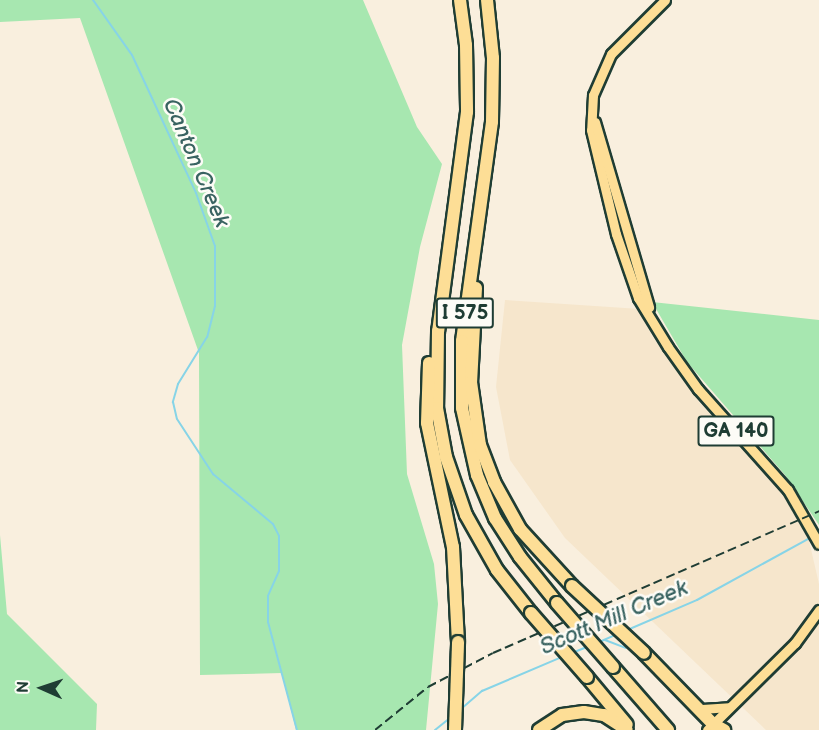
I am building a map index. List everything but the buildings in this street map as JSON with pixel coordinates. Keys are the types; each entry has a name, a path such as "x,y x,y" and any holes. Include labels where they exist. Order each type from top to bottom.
{"highway":[{"name":"I 575","path":"460,0 466,45 467,112 441,306 435,380 446,458 482,546 531,613 632,730"},
{"name":"I 575","path":"487,0 493,101 483,203 462,341 464,425 477,475 495,518 519,557 668,730"},
{"path":"483,203 470,367 475,427 486,463 510,514 539,553 702,709 715,728"},
{"path":"441,306 428,370 427,423 453,547 458,642 455,730"},
{"path":"539,730 562,715 584,712 604,715 627,730"}],"main road":[{"name":"GA 140","path":"665,0 610,54 595,85 591,111 593,141 616,234 638,298 651,318 698,389 788,490 819,544"},
{"path":"715,728 729,706 795,643 819,610"},
{"path":"702,709 729,706"}],"shaded area":[{"path":"505,300 640,309 652,336 699,402 760,466 805,523 819,584 819,730 766,730 565,538 510,460 496,387"}],"green space":[{"path":"0,0 363,0 417,127 442,164 420,247 402,345 407,474 434,564 438,604 426,730 296,730 282,673 200,675 199,353 80,18 0,22"},
{"path":"652,302 819,320 819,525 785,475 687,362"},
{"path":"0,535 7,614 97,704 96,730 0,730"}],"waterway":[{"name":"Canton Creek","path":"93,0 132,55 196,193 215,246 215,306 207,337 178,384 173,402 177,419 213,474 273,524 279,536 279,571 268,596 268,622 297,730"},
{"name":"Scott Mill Creek","path":"625,631 697,600 808,539"},
{"name":"Scott Mill Creek","path":"597,643 617,634"},
{"path":"605,640 626,648"},
{"name":"Scott Mill Creek","path":"572,653 589,646"},
{"name":"Scott Mill Creek","path":"461,709 482,691 564,656"},
{"name":"Scott Mill Creek","path":"435,730 452,716"}],"railway":[{"path":"375,730 428,687 493,653 819,511"}]}
